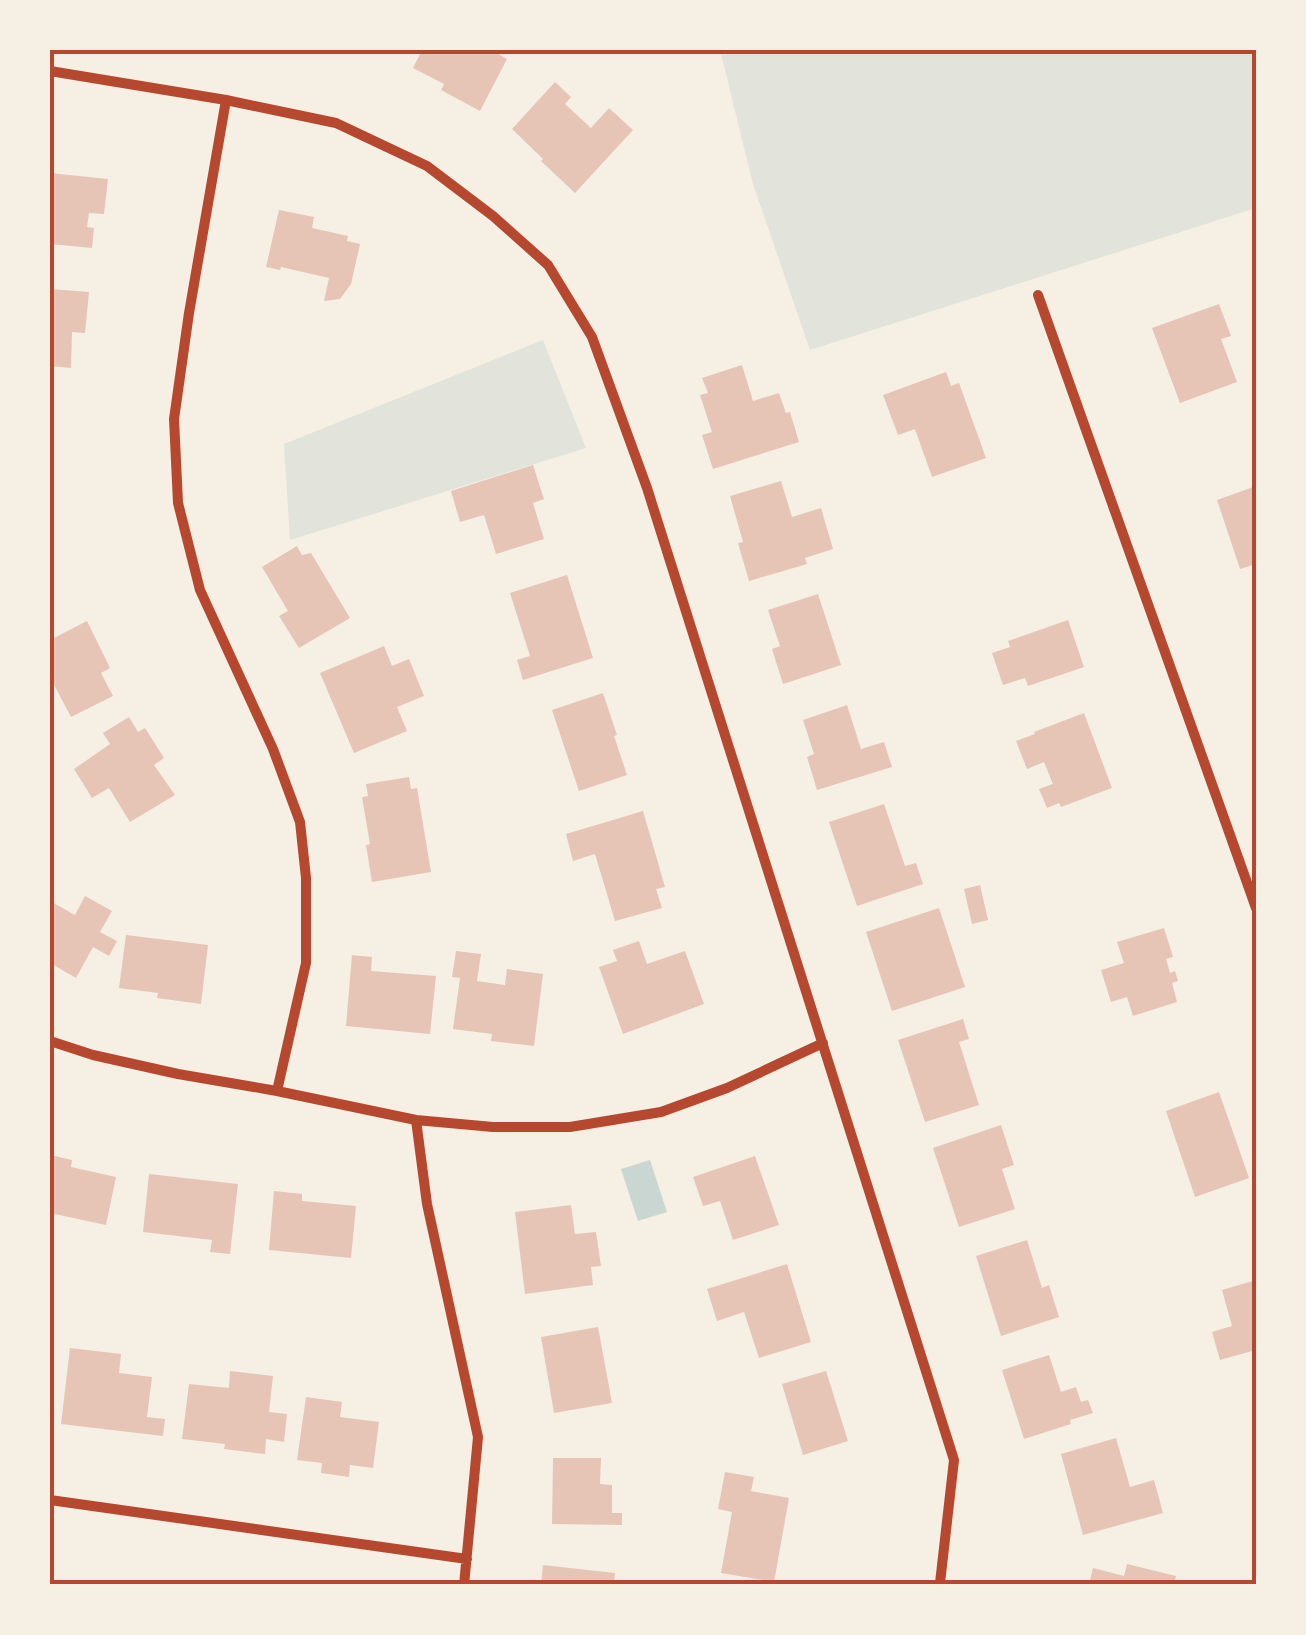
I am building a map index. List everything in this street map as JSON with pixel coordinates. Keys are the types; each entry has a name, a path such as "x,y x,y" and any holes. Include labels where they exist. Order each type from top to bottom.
{"street":[{"path":"50,72 336,122 427,166 548,264 592,337 647,488 954,1460 940,1583"},
{"path":"226,100 174,419 177,486 200,590 273,749 300,822 306,878 306,963 276,1091"},
{"path":"1038,295 1252,881 1256,908"},
{"path":"50,1041 178,1074 416,1120 492,1127 570,1127 661,1112 727,1088 823,1043"},
{"path":"416,1120 427,1204 478,1438 464,1585"},
{"path":"50,1500 467,1559"}],"shaded area":[{"path":"720,50 1256,50 1256,208 810,350 753,184"},
{"path":"543,340 586,448 290,540 284,444"},
{"path":"650,1160 667,1212 638,1221 621,1169"}],"building":[{"path":"422,50 491,50 507,59 480,111 441,90 444,84 413,68"},
{"path":"555,82 571,97 565,104 591,128 609,108 633,130 575,193 512,129"},
{"path":"50,173 108,179 104,214 89,213 87,227 94,228 92,248 50,244"},
{"path":"279,210 314,217 312,228 348,236 347,241 360,244 351,284 340,299 324,301 329,278 266,267"},
{"path":"50,289 89,292 85,333 72,332 71,368 50,366"},
{"path":"1219,304 1231,336 1221,339 1237,382 1180,403 1152,328"},
{"path":"742,365 753,401 779,393 786,413 790,412 799,442 713,469 702,435 712,432 700,395 708,393 702,378"},
{"path":"946,372 951,386 959,383 986,458 932,477 915,429 898,435 883,395"},
{"path":"533,465 544,499 533,503 544,539 496,554 484,515 460,522 451,491"},
{"path":"781,481 792,517 821,508 833,549 805,558 807,564 749,581 730,496"},
{"path":"1256,486 1256,564 1240,569 1217,500"},
{"path":"297,546 302,555 311,553 350,618 299,648 279,616 288,611 262,567"},
{"path":"567,575 593,658 523,680 517,660 530,656 510,593"},
{"path":"818,594 841,665 783,684 772,649 780,646 768,610"},
{"path":"1068,620 1084,667 1028,686 1025,678 1003,685 992,653 1010,647 1008,641"},
{"path":"87,621 110,668 101,673 113,696 71,717 50,677 50,640"},
{"path":"384,646 392,666 409,659 424,696 397,707 407,731 354,753 320,673"},
{"path":"603,693 627,775 579,791 552,710"},
{"path":"847,705 861,749 884,742 892,767 817,790 807,757 814,754 803,720"},
{"path":"1084,713 1112,788 1061,807 1059,803 1047,808 1039,789 1053,784 1044,762 1027,769 1016,741"},
{"path":"129,717 138,732 145,728 164,758 154,765 175,795 130,822 109,788 92,798 74,769 110,744 103,733"},
{"path":"409,777 411,789 417,788 431,872 372,882 362,797 368,796 366,784"},
{"path":"884,804 905,866 916,863 923,884 857,906 829,822"},
{"path":"643,811 665,887 656,889 662,908 615,921 595,854 573,861 566,834"},
{"path":"980,885 988,920 972,924 964,889"},
{"path":"85,896 112,911 100,932 117,941 109,956 93,947 76,978 50,963 50,901 75,915"},
{"path":"939,908 965,987 892,1011 866,932"},
{"path":"1164,928 1173,957 1166,959 1170,973 1175,971 1178,981 1172,983 1177,1002 1133,1016 1127,997 1111,1002 1101,970 1124,963 1117,942"},
{"path":"126,935 208,945 201,1004 119,988"},
{"path":"639,941 647,964 685,951 704,1004 623,1034 599,967 617,961 613,950"},
{"path":"456,951 481,954 477,981 505,985 507,969 543,974 534,1046 491,1041 492,1034 453,1029 460,978 452,977"},
{"path":"352,955 372,957 371,971 436,976 430,1034 346,1026"},
{"path":"963,1019 969,1039 959,1042 979,1105 925,1122 898,1040"},
{"path":"1219,1092 1249,1178 1195,1197 1166,1111"},
{"path":"1001,1125 1014,1165 1002,1169 1015,1209 959,1227 933,1148"},
{"path":"50,1155 72,1160 71,1167 116,1177 106,1225 50,1213"},
{"path":"755,1156 779,1225 733,1240 720,1201 703,1206 693,1177"},
{"path":"149,1174 238,1184 230,1254 210,1252 212,1240 143,1232"},
{"path":"274,1191 302,1194 302,1201 356,1206 351,1258 269,1250"},
{"path":"571,1205 575,1234 596,1232 601,1266 591,1267 593,1285 525,1294 515,1212"},
{"path":"1027,1240 1042,1288 1049,1285 1059,1317 1001,1336 976,1256"},
{"path":"787,1264 811,1342 759,1358 744,1312 717,1321 707,1289"},
{"path":"1256,1280 1256,1350 1220,1360 1212,1332 1232,1326 1222,1290"},
{"path":"598,1327 612,1403 554,1413 541,1337"},
{"path":"70,1348 121,1354 119,1373 152,1377 147,1417 165,1419 163,1436 61,1424"},
{"path":"1049,1355 1061,1392 1076,1387 1081,1402 1088,1400 1093,1413 1024,1439 1002,1370"},
{"path":"230,1371 273,1376 269,1412 287,1414 284,1442 266,1439 265,1454 182,1439 189,1384 229,1388"},
{"path":"826,1371 848,1441 803,1455 782,1384"},
{"path":"306,1397 342,1402 340,1417 379,1422 373,1468 350,1465 349,1477 321,1473 322,1463 297,1460"},
{"path":"1116,1438 1130,1487 1154,1480 1163,1513 1083,1535 1061,1454"},
{"path":"553,1458 601,1458 600,1484 612,1485 612,1513 622,1513 622,1525 552,1524"},
{"path":"725,1472 754,1477 751,1491 789,1498 774,1582 721,1573 732,1512 718,1509"},
{"path":"1127,1564 1176,1576 1174,1585 1089,1585 1093,1568 1124,1576"},
{"path":"543,1565 615,1573 614,1585 541,1585"}]}
